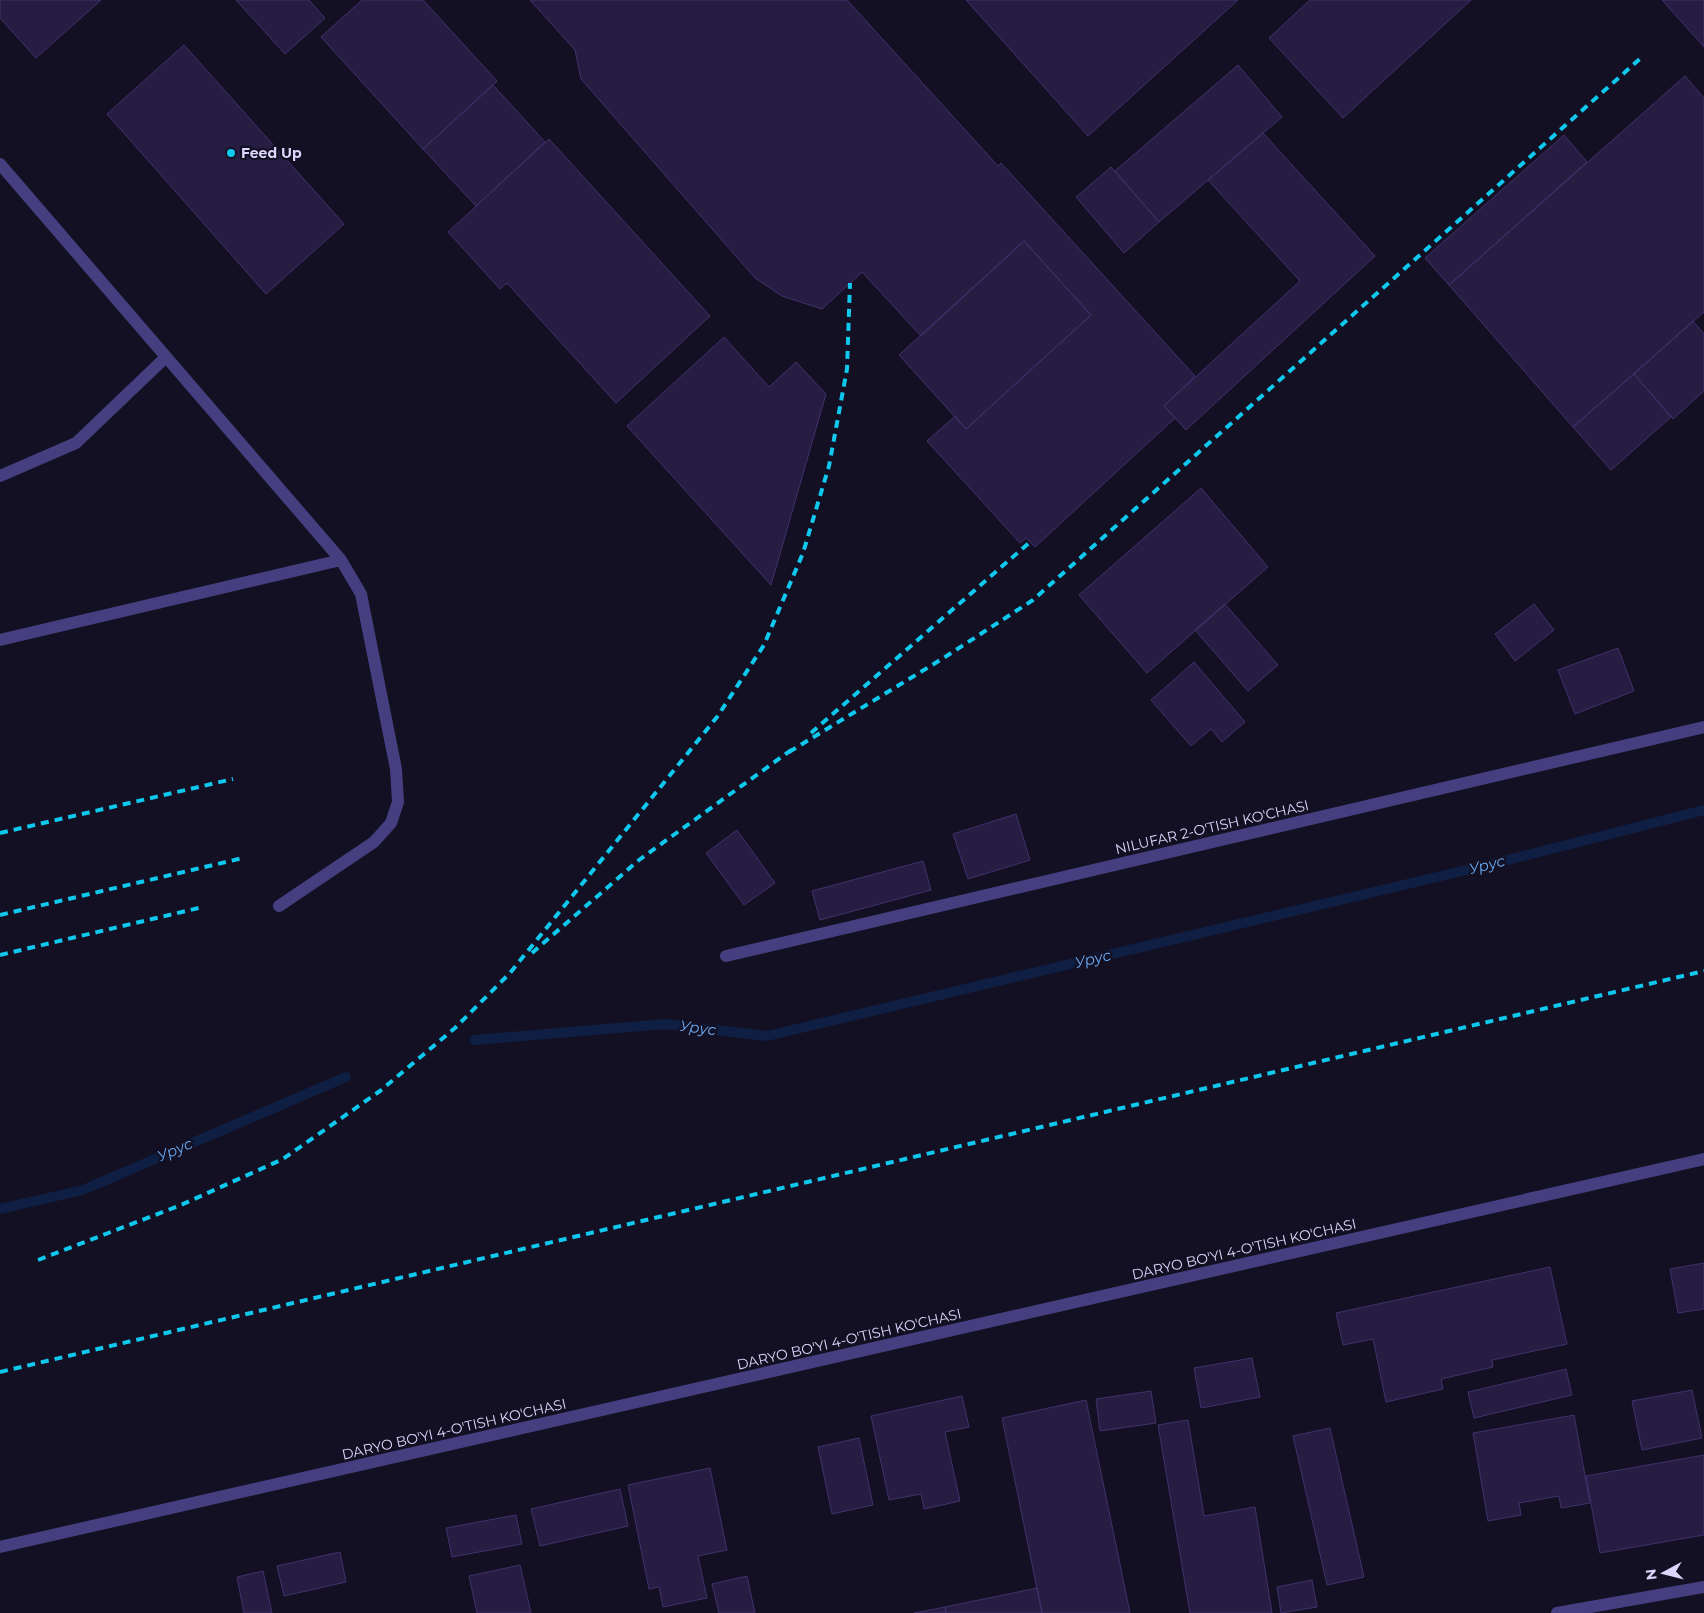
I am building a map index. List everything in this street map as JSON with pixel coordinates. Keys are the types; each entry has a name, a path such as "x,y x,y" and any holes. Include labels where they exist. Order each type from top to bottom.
{"street":[{"path":"2,170 341,560 361,594 396,769 398,802 391,822 374,842 279,906"},
{"path":"0,476 76,443 166,357"},
{"path":"0,640 341,560"},
{"name":"NILUFAR 2-O'TISH KO'CHASI","path":"726,956 1704,727"},
{"name":"DARYO BO'YI 4-O'TISH KO'CHASI","path":"0,1547 1704,1159"},
{"path":"1557,1613 1704,1587"}],"building":[{"path":"0,0 101,0 36,58 0,18"},
{"path":"236,0 309,0 325,18 285,54"},
{"path":"362,0 423,0 497,81 423,149 321,37"},
{"path":"530,0 847,0 998,166 1001,163 1195,376 1164,406 1175,418 1035,547 1026,538 1020,543 927,441 955,416 966,429 1091,315 1024,241 921,336 862,272 822,309 782,296 755,278 581,79 575,50"},
{"path":"966,0 1238,0 1088,136"},
{"path":"1310,0 1471,0 1343,118 1269,38"},
{"path":"1662,0 1704,0 1704,47"},
{"path":"184,45 344,224 266,294 107,114"},
{"path":"1238,65 1282,117 1159,222 1115,171"},
{"path":"1685,76 1704,98 1704,312 1573,427 1449,285"},
{"path":"493,85 545,142 476,206 423,149"},
{"path":"1263,133 1375,256 1186,430 1164,406 1300,281 1208,180"},
{"path":"1564,135 1587,162 1449,285 1425,258"},
{"path":"549,139 710,316 616,403 507,283 500,289 448,232"},
{"path":"1111,167 1159,222 1124,253 1076,197"},
{"path":"1024,241 1091,315 966,429 899,355"},
{"path":"1693,321 1704,334 1704,391 1673,419 1634,374"},
{"path":"724,337 769,387 796,362 826,394 771,585 627,426"},
{"path":"1634,374 1671,417 1611,470 1573,427"},
{"path":"1201,488 1268,567 1147,673 1079,595"},
{"path":"1225,604 1278,665 1248,691 1195,630"},
{"path":"1534,604 1554,630 1515,661 1495,634"},
{"path":"1618,648 1634,691 1575,714 1558,670"},
{"path":"1194,662 1245,722 1222,742 1211,729 1191,746 1151,700"},
{"path":"1016,814 1030,860 968,879 953,834"},
{"path":"737,830 775,883 744,905 706,853"},
{"path":"923,861 931,890 820,920 812,891"},
{"path":"1704,1263 1704,1309 1678,1313 1670,1269"},
{"path":"1550,1267 1567,1344 1492,1360 1493,1367 1441,1379 1443,1389 1386,1402 1373,1339 1343,1345 1336,1313"},
{"path":"1252,1358 1260,1397 1201,1408 1194,1368"},
{"path":"1566,1369 1572,1395 1474,1418 1468,1392"},
{"path":"1692,1390 1702,1438 1642,1450 1632,1401"},
{"path":"1151,1391 1156,1423 1100,1431 1096,1399"},
{"path":"962,1396 969,1427 945,1432 960,1501 924,1509 921,1494 889,1500 871,1416"},
{"path":"1086,1400 1130,1613 1042,1613 1002,1418"},
{"path":"1574,1415 1590,1503 1561,1508 1559,1496 1519,1503 1521,1515 1488,1521 1473,1433"},
{"path":"1188,1420 1204,1516 1255,1507 1272,1613 1190,1613 1158,1425"},
{"path":"1330,1428 1364,1577 1327,1585 1293,1436"},
{"path":"859,1438 873,1505 832,1514 818,1447"},
{"path":"1704,1455 1704,1535 1600,1553 1586,1476"},
{"path":"710,1468 727,1550 698,1556 707,1598 663,1607 659,1587 649,1589 628,1485"},
{"path":"620,1489 628,1526 540,1546 531,1509"},
{"path":"516,1515 522,1544 452,1557 446,1528"},
{"path":"340,1552 346,1582 284,1596 277,1566"},
{"path":"520,1565 531,1613 477,1613 469,1576"},
{"path":"263,1571 272,1613 244,1613 237,1577"},
{"path":"747,1576 755,1613 719,1613 712,1584"},
{"path":"1312,1580 1317,1607 1281,1613 1277,1587"},
{"path":"1037,1588 1042,1613 946,1613 945,1607"},
{"path":"945,1607 946,1613 914,1613"}],"waterway":[{"name":"Урус","path":"475,1040 665,1024 767,1036 1496,863 1704,810"},
{"name":"Урус","path":"0,1209 83,1190 346,1077"}],"railway":[{"path":"789,752 942,659 1033,600 1642,57"},
{"path":"38,1260 181,1205 283,1159 380,1091 455,1028 510,973 717,717 764,645 803,553 829,466 847,369 850,283"},
{"path":"811,733 1030,542"},
{"path":"532,953 639,860 794,748"},
{"path":"0,833 233,779"},
{"path":"0,915 243,858"},
{"path":"0,955 203,907"},
{"path":"0,1372 1704,971"}],"place":[{"name":"Feed Up","path":"231,153"}]}
